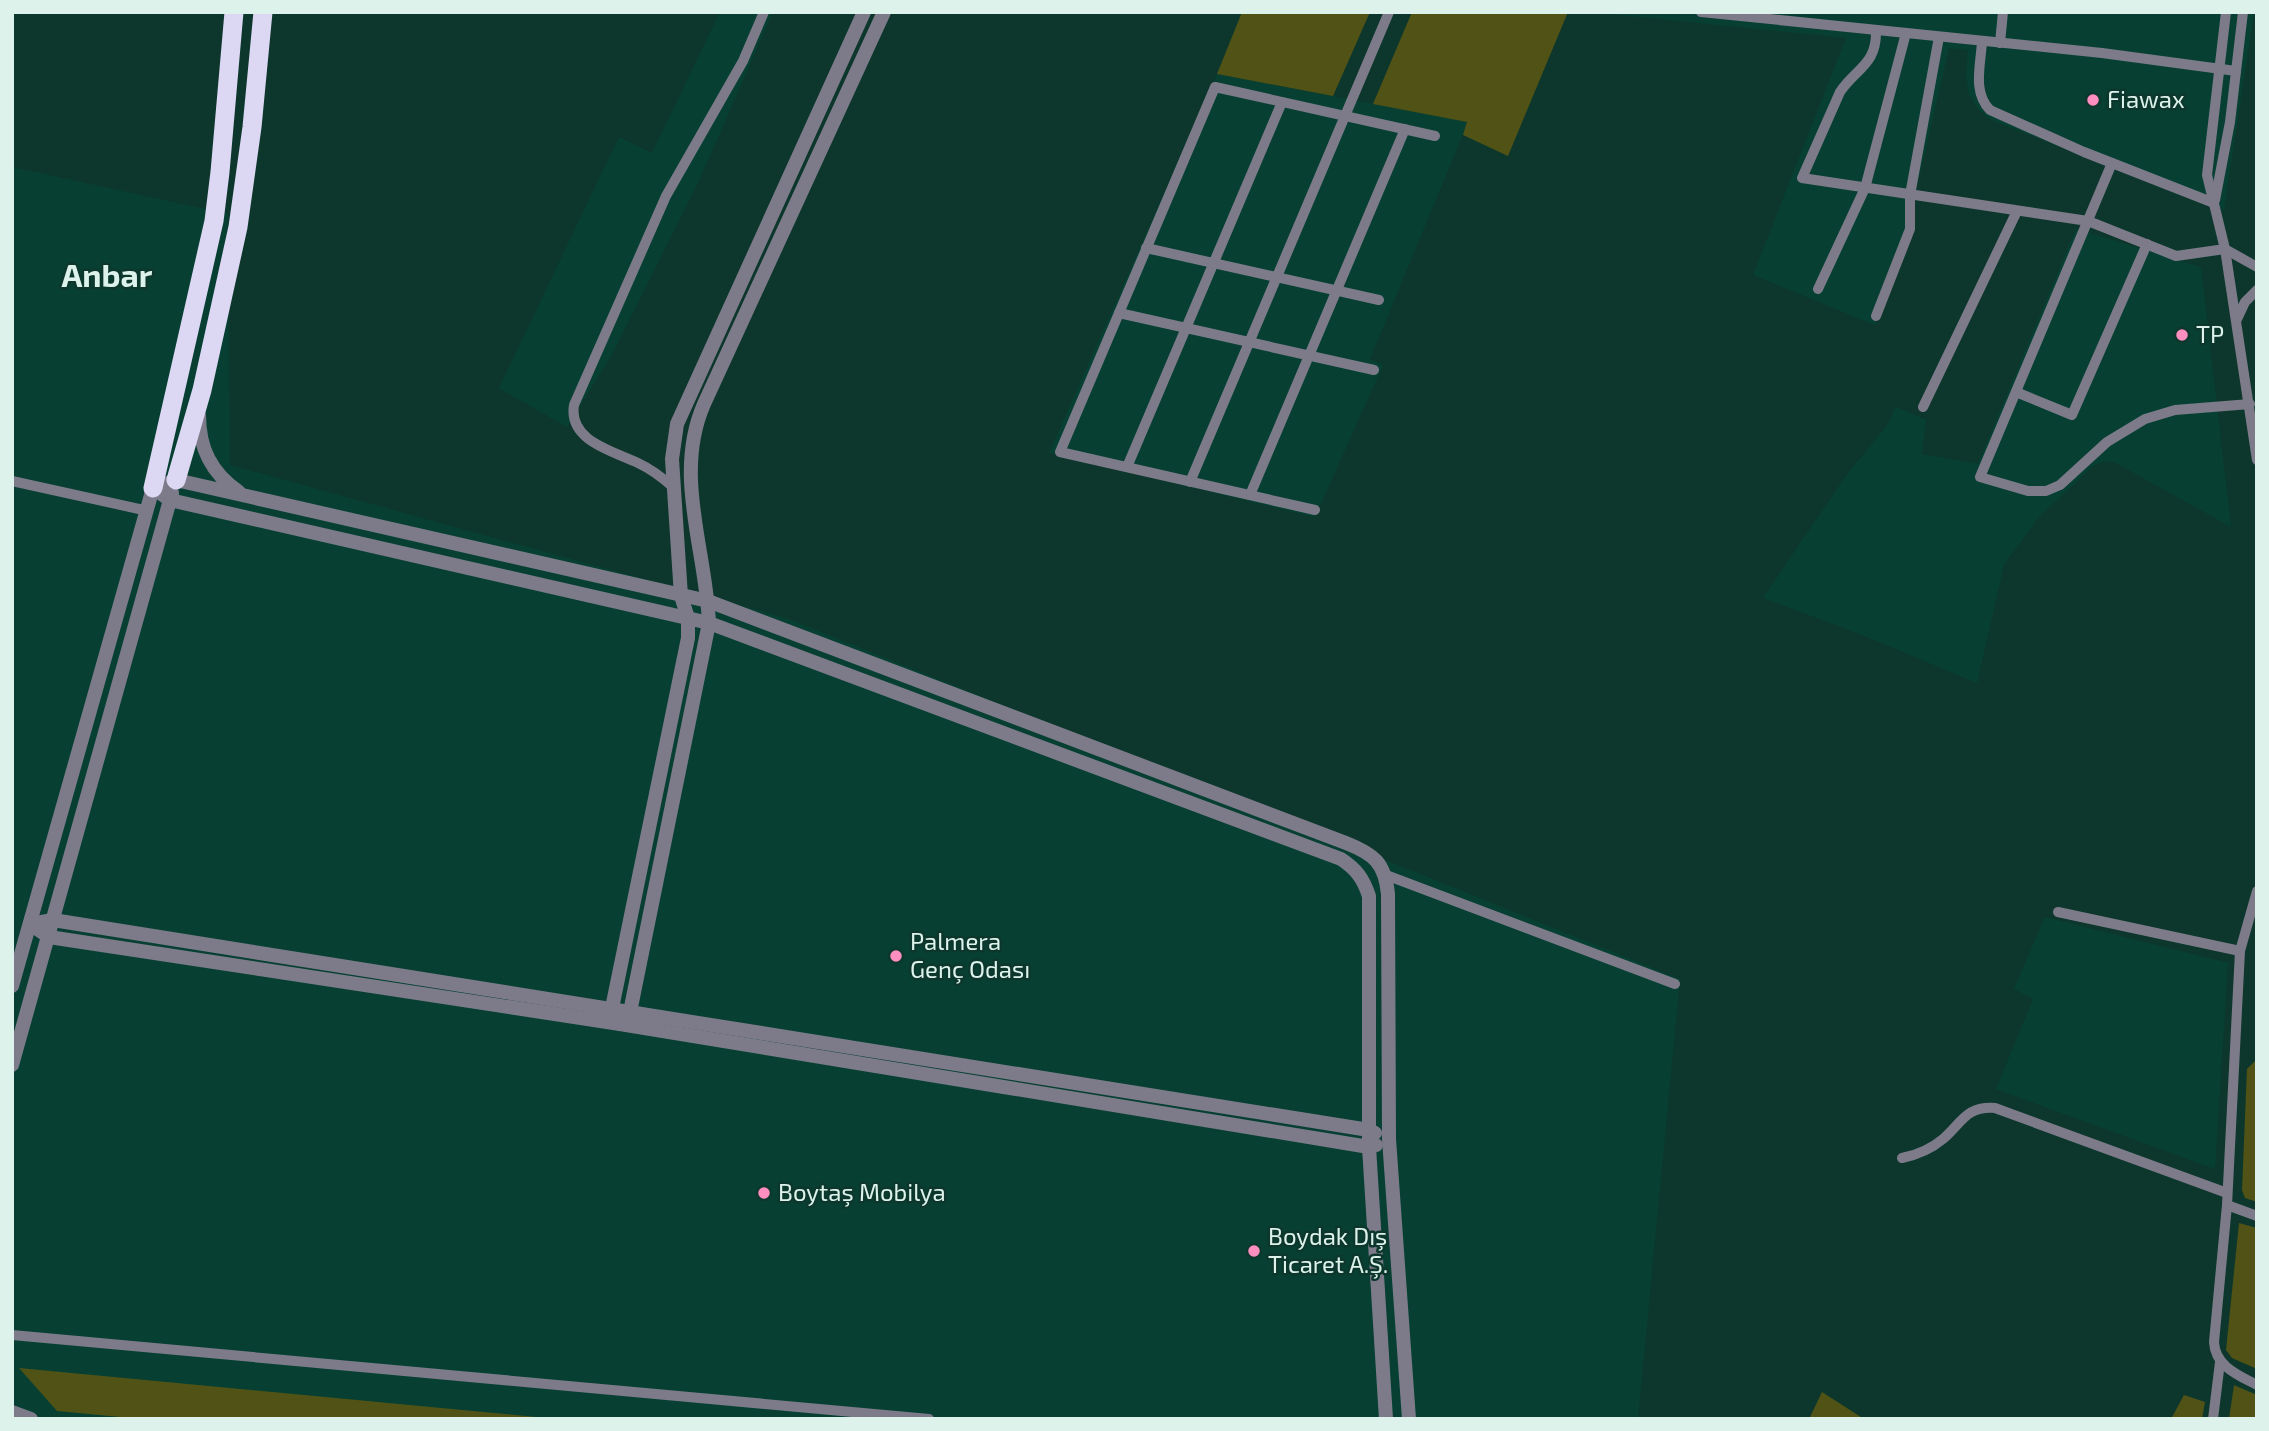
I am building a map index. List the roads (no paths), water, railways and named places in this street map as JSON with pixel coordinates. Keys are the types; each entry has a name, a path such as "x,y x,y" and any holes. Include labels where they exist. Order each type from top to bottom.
{"highway":[{"path":"153,488 214,221 234,12"},
{"path":"176,480 202,390 238,227 252,127 263,12"}],"street":[{"path":"674,488 649,469 607,451 583,434 576,425 573,410 666,196 743,61 764,12"},
{"path":"620,1024 612,1008 688,638 688,618 681,596 672,448 681,412 864,12"},
{"path":"620,1024 630,1012 709,623 690,482 691,447 696,423 884,12"},
{"path":"1190,482 1389,12"},
{"path":"1701,12 1780,16 1876,30 2102,53 2236,71"},
{"path":"2000,43 2003,12"},
{"path":"2226,12 2207,175 2225,249 2257,460"},
{"path":"2214,203 2230,122 2243,12"},
{"path":"1876,30 1872,55 1865,67 1840,92 1802,178 2088,222 2176,256 2225,249 2257,267"},
{"path":"1818,289 1865,188 1906,33"},
{"path":"1875,316 1910,229 1910,195 1939,37"},
{"path":"1982,41 1979,87 1983,101 1990,110 2112,163 2214,203"},
{"path":"1315,510 1060,452 1215,86 1435,136"},
{"path":"1127,467 1282,102"},
{"path":"1250,495 1405,129"},
{"path":"2112,163 1980,477 2034,492 2046,491 2060,485 2106,442 2145,419 2175,410 2250,404"},
{"path":"1923,407 2017,211"},
{"path":"2016,393 2073,415 2147,244"},
{"path":"1146,248 1379,300"},
{"path":"2236,320 2245,302 2257,290"},
{"path":"1119,313 1374,370"},
{"path":"202,390 199,430 205,454 219,476 243,495"},
{"path":"12,1065 176,480"},
{"path":"153,488 176,480 708,601 1361,849 1375,858 1386,875 1388,894 1390,1139 1409,1419"},
{"path":"12,481 148,511"},
{"path":"153,488 170,500 709,623 1341,859 1354,867 1364,881 1369,895 1369,1147 1386,1419"},
{"path":"12,986 153,488"},
{"path":"1386,875 1675,984"},
{"path":"2213,1419 2220,1362 2214,1342 2227,1205 2240,951 2257,891"},
{"path":"2059,912 2240,951"},
{"path":"30,924 53,920 612,1008 1369,1130 1390,1139"},
{"path":"30,924 49,937 620,1024 1369,1147 1390,1139"},
{"path":"1902,1158 1939,1143 1968,1114 1982,1108 1995,1108 2227,1192"},
{"path":"2227,1205 2257,1216"},
{"path":"12,1335 929,1419"},
{"path":"2220,1362 2257,1385"},
{"path":"12,1412 31,1419"}],"place":[{"name":"Fiawax","path":"2093,100"},
{"name":"TP","path":"2182,335"},
{"name":"Palmera Genç Odası","path":"896,956"},
{"name":"Boytaş Mobilya","path":"764,1193"},
{"name":"Boydak Dış Ticaret A.Ş.","path":"1254,1251"}],"district":[{"name":"Anbar","path":"107,276"}]}
